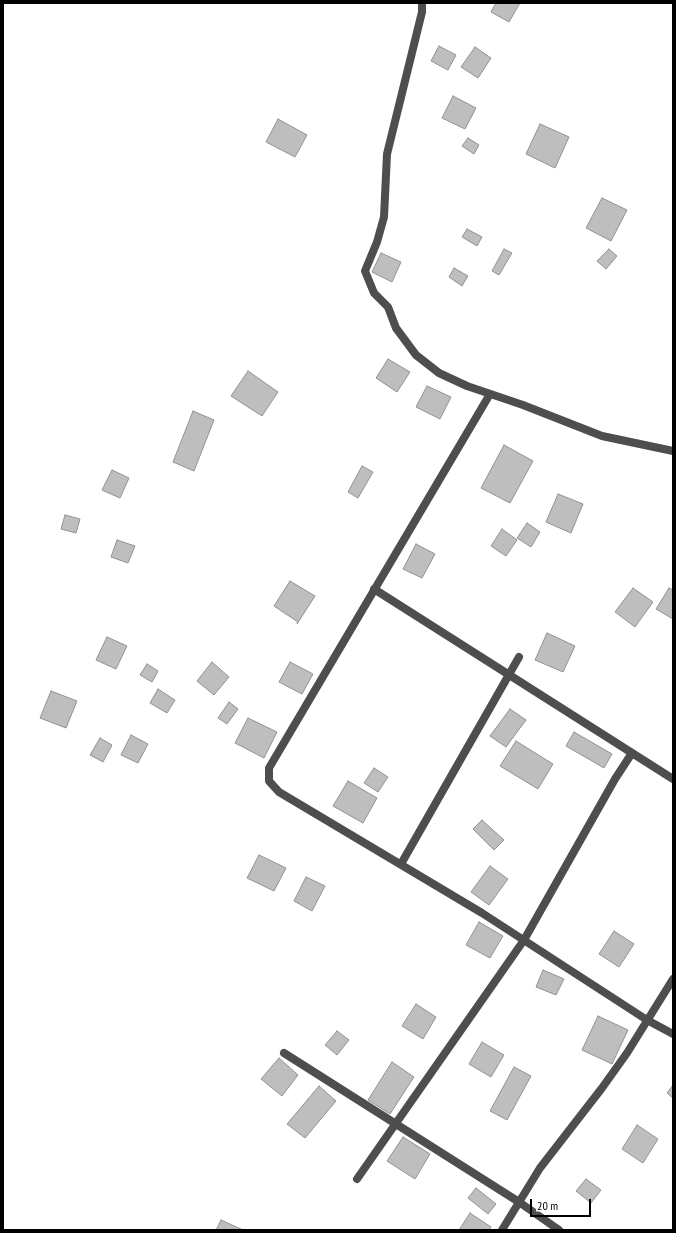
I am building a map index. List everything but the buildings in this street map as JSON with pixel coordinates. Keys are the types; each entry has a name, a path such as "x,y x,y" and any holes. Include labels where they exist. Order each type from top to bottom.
{"street":[{"path":"422,3 422,12 386,154 384,217 377,242 365,271 374,293 388,306 396,328 416,355 439,373 467,386 602,436 673,451"},
{"path":"490,394 269,768 269,781 279,792 482,912 648,1020 673,1034"},
{"path":"374,589 673,779"},
{"path":"400,864 520,657"},
{"path":"357,1179 524,940 615,779 632,753"},
{"path":"502,1230 540,1168 606,1083 673,979"},
{"path":"284,1053 395,1125 519,1202 559,1230"}]}
